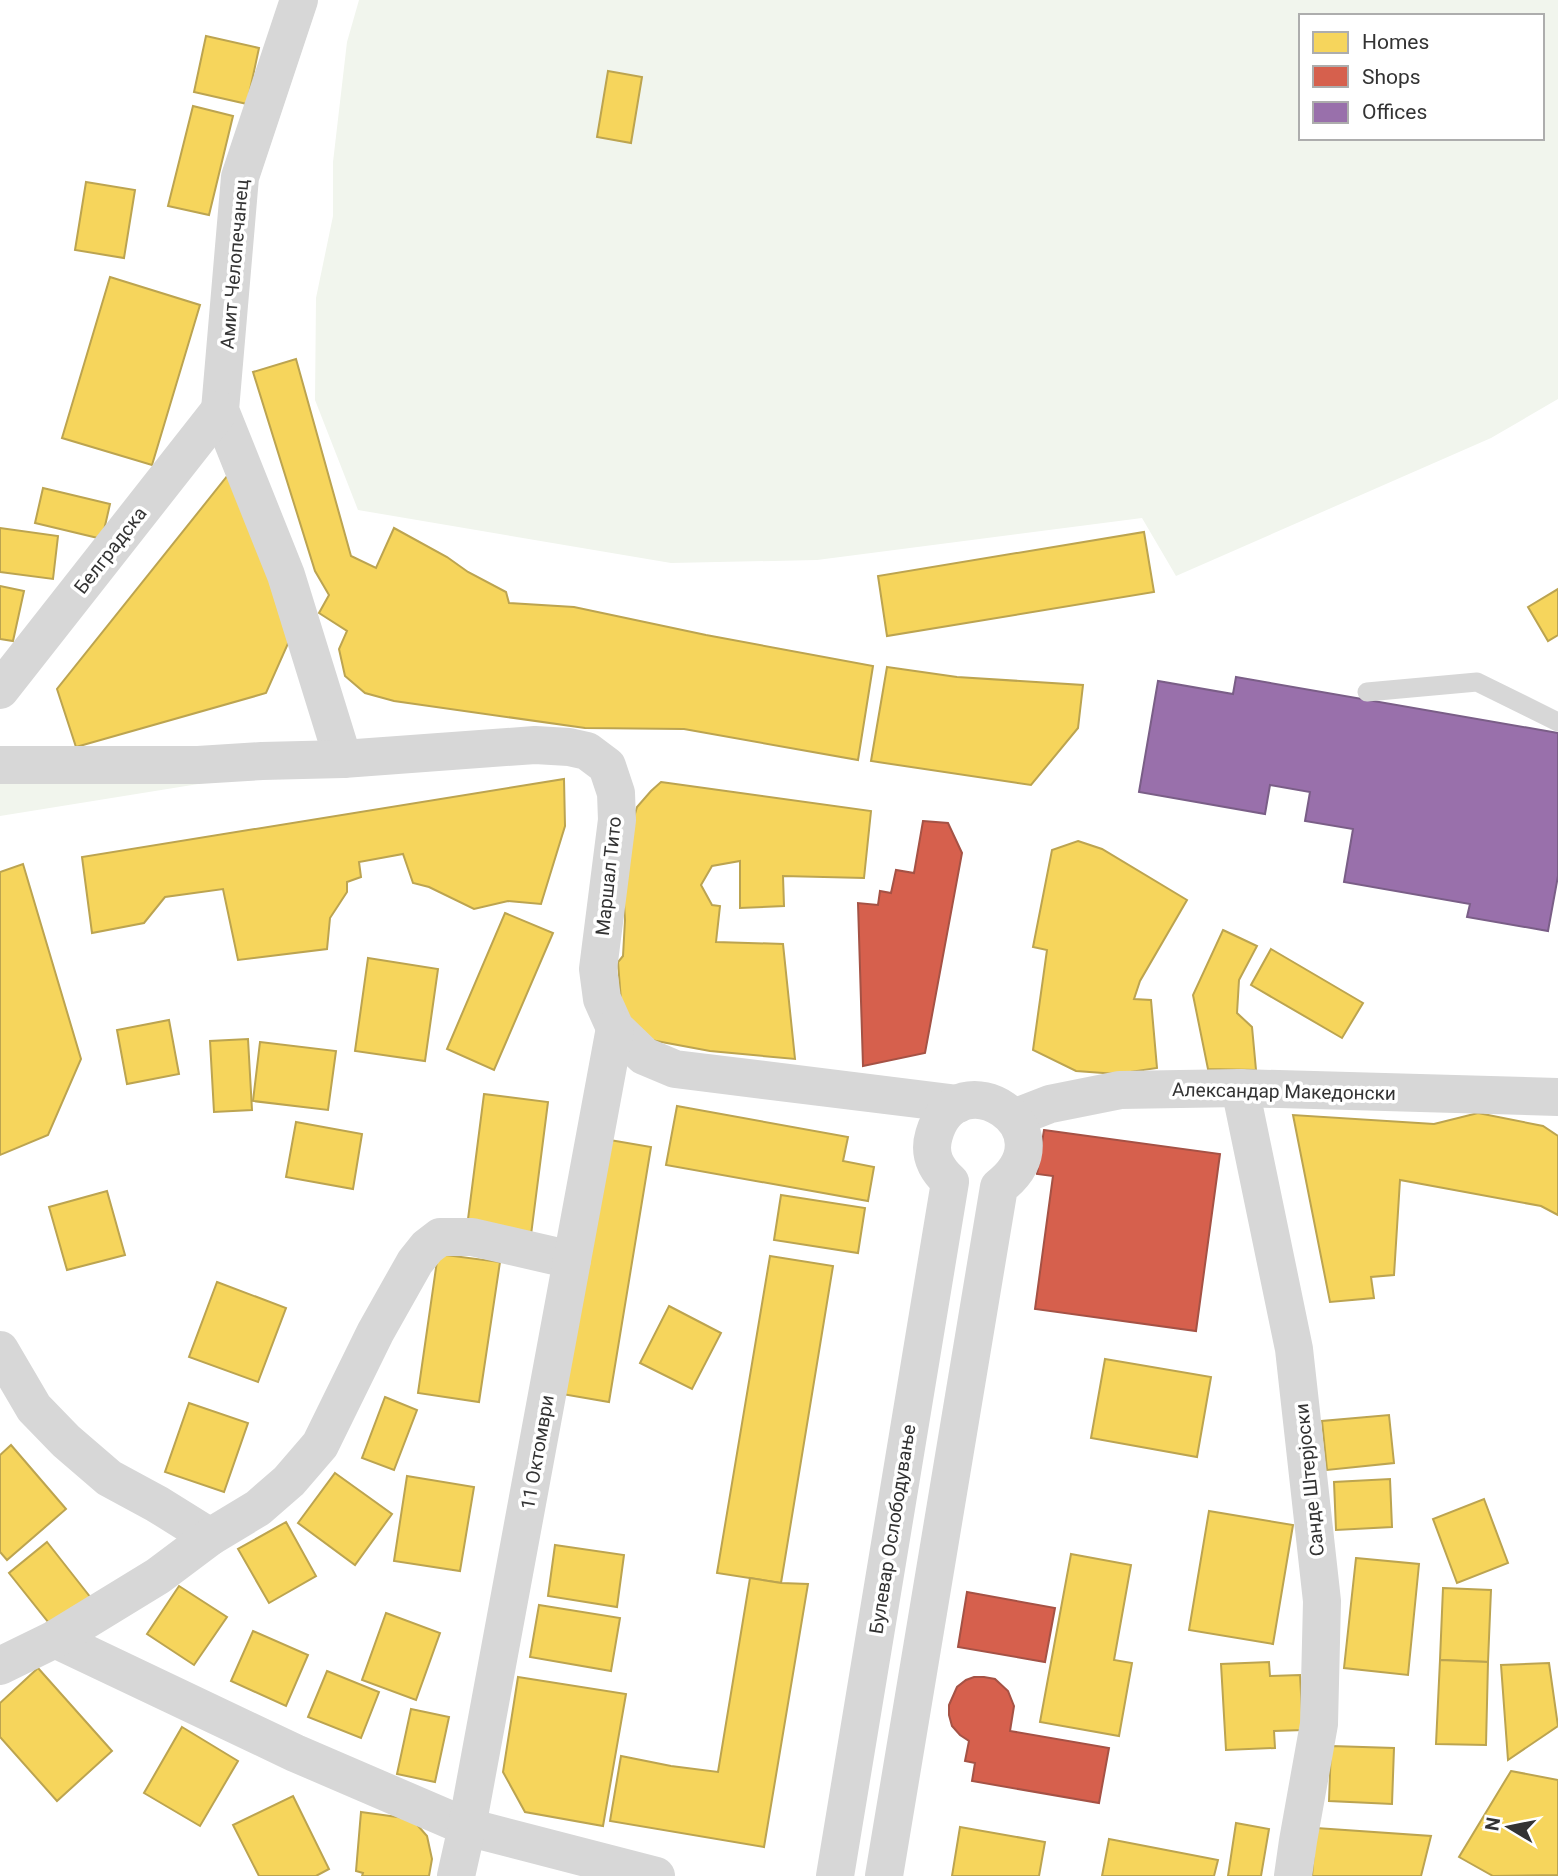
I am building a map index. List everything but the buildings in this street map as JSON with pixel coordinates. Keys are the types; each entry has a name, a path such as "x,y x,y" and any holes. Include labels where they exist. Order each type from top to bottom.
{"street":[{"name":"Амит Челопечанец","path":"220,410 240,177 299,0"},
{"name":"Белградска","path":"0,690 220,410"},
{"path":"220,410 286,575 343,760"},
{"name":"Маршал Тито","path":"0,765 198,765 343,760 535,745 587,751 607,766 616,793 617,820 598,969 602,999 615,1028 644,1056 676,1069 958,1104 973,1100 989,1101 1003,1107 1014,1118"},
{"name":"11 Октомври","path":"456,1876 615,1028"},
{"name":"Александар Македонски","path":"1014,1118 1050,1104 1120,1090 1240,1088 1558,1096"},
{"name":"Санде Штерјоски","path":"1240,1088 1294,1349 1322,1601 1319,1724 1293,1876"},
{"name":"Булевар Ослободување","path":"835,1876 950,1182 939,1171 933,1156 932,1141 936,1125 945,1113 958,1104"},
{"path":"884,1876 999,1187 1011,1177 1020,1164 1024,1148 1022,1132 1014,1118"},
{"path":"0,1666 55,1639 159,1576 210,1537 258,1508 289,1481 320,1445 415,1262 427,1247 440,1237 472,1237 572,1260"},
{"path":"0,1350 34,1408 66,1441 109,1478 210,1537"},
{"path":"55,1639 295,1753 467,1827 656,1876"}],"lane":[{"path":"1367,692 1477,682 1558,722"}],"shaded area":[{"path":"359,0 1558,0 1558,399 1491,438 1176,576 1142,518 817,560 671,563 358,510 315,400 316,298 333,216 333,162 347,42"},
{"path":"0,777 217,781 0,816"}]}
